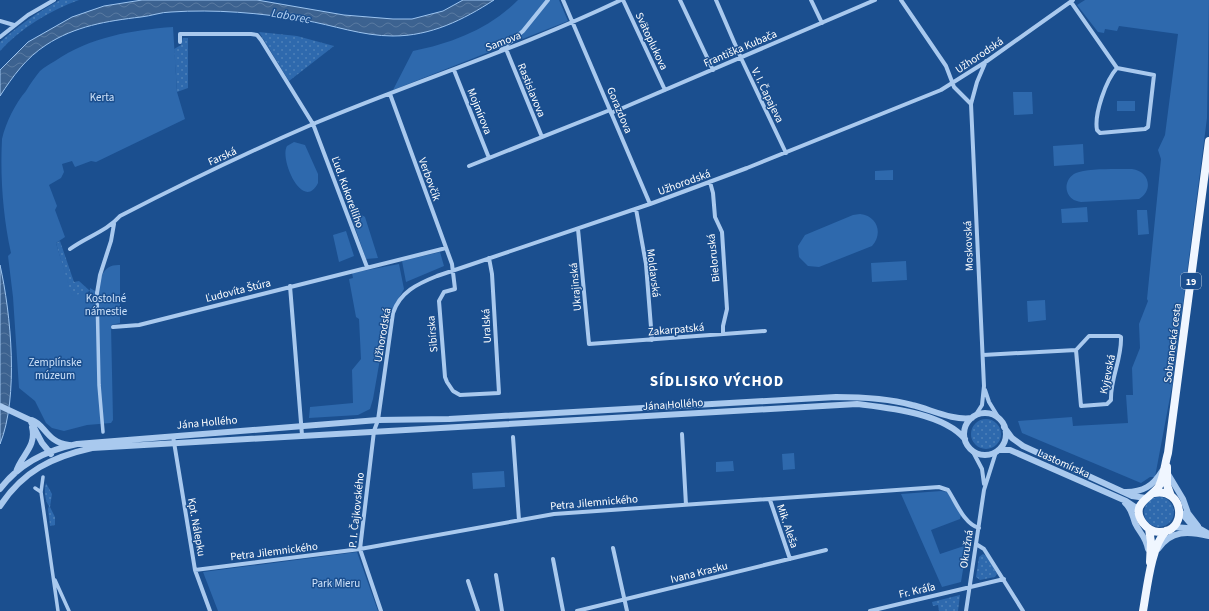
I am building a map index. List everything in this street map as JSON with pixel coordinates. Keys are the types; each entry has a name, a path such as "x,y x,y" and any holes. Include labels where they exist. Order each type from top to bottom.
{"main road":[{"name":"Sobranecká cesta","path":"1165,471 1209,141"},
{"name":"19","path":"1154,493 1159,486 1165,471"},
{"name":"19","path":"1165,471 1167,485 1171,496 1177,502 1179,510"},
{"path":"1170,529 1157,532 1149,529 1142,522 1140,513 1141,505 1146,498 1154,493 1163,492 1171,496"},
{"path":"1152,554 1157,543 1178,519 1179,510"},
{"path":"1143,611 1152,554 1149,529"}],"street":[{"path":"0,37 14,25 54,0"},
{"path":"497,52 523,31 548,0"},
{"name":"Gorazdova","path":"563,0 650,204"},
{"name":"Samova","path":"390,94 573,23 622,0"},
{"name":"Svätoplukova","path":"622,0 666,90"},
{"path":"680,0 713,70"},
{"name":"V. I. Čapajeva","path":"716,0 741,58 786,153"},
{"path":"811,0 822,23"},
{"name":"Františka Kubača","path":"469,166 666,90 876,0"},
{"path":"901,0 946,66 953,83 971,104"},
{"path":"1072,1 1118,68 1154,75 1148,127 1145,129 1100,133 1097,130 1095,121 1110,75 1118,68"},
{"name":"Užhorodská","path":"378,420 396,305 407,291 427,280 453,270 578,229 710,182 941,90 987,61 1072,1"},
{"path":"0,21 14,25"},
{"name":"Ľud. Kukorelliho","path":"180,42 180,34 257,35 313,124 367,267"},
{"name":"Rastislavova","path":"506,49 542,137"},
{"name":"Moskovská","path":"984,386 971,104 977,82 987,61"},
{"name":"Mojmírova","path":"454,70 489,158"},
{"name":"Farská","path":"70,249 82,240 114,224 120,216 192,179 313,124 390,94"},
{"name":"Verbovčík","path":"390,94 446,248 453,270 454,289"},
{"name":"Bieloruská","path":"710,182 713,193 715,217 722,232 727,309 723,326 723,334"},
{"name":"Moldavská","path":"636,209 646,264 652,340"},
{"path":"103,432 99,385 98,293 100,275 111,241 114,224"},
{"name":"Ukrajinská","path":"578,229 588,344"},
{"path":"367,267 446,248"},
{"name":"Uralská","path":"449,386 460,395 500,393 492,274 489,258"},
{"name":"Ľudovíta Štúra","path":"113,327 139,324 367,267"},
{"path":"290,286 302,435"},
{"name":"Sibírska","path":"449,386 445,377 439,301 444,292 454,289"},
{"name":"Zakarpatská","path":"588,344 765,331"},
{"name":"Kyjevská","path":"1089,336 1121,337 1120,357 1111,390 1110,402 1080,406 1076,350 1089,336"},
{"path":"983,355 1076,350"},
{"path":"984,386 982,405 974,417 965,426 965,439 982,469 984,490"},
{"path":"984,386 989,402 1004,427 1012,438 1023,446 1132,496 1146,498"},
{"name":"Jána Hollého","path":"16,472 39,457 72,445 117,439 378,420 449,419 792,399 858,397 884,399 911,404 961,418 974,417"},
{"path":"792,399 793,407"},
{"path":"884,399 884,407"},
{"name":"Jána Hollého","path":"42,464 92,448 270,438 374,430 583,420 857,404 884,407 910,413 945,424 956,429 965,439"},
{"path":"0,406 36,422 48,435 59,442 72,445"},
{"path":"582,412 583,420"},
{"path":"974,417 988,415 1000,420"},
{"path":"449,419 450,427"},
{"path":"30,420 48,453 58,458"},
{"path":"0,489 16,472 18,465 33,444 34,433 30,420"},
{"path":"374,430 378,420"},
{"path":"269,427 270,438"},
{"path":"984,490 997,451 1006,441 1004,427"},
{"name":"P. I. Čajkovského","path":"374,430 360,549 381,611"},
{"path":"682,434 686,505"},
{"path":"0,506 17,484 42,464 48,453 48,435"},
{"name":"Kpt. Nálepku","path":"174,436 195,570 210,611"},
{"path":"512,438 518,520"},
{"path":"972,450 984,454 997,451"},
{"name":"Lastomírska","path":"997,451 1010,450 1078,479 1130,503 1140,513"},
{"path":"1124,492 1138,491 1148,488 1165,471 1182,499 1188,513 1198,526"},
{"path":"1078,479 1080,472"},
{"path":"43,477 41,492 58,611"},
{"name":"Petra Jilemnického","path":"195,570 360,549 554,514 942,487 948,490 966,519 973,526 979,528"},
{"path":"35,488 41,492"},
{"name":"Okružná","path":"966,611 984,490"},
{"path":"1120,499 1132,511 1136,525 1144,535 1152,554 1166,539 1174,534 1196,533 1209,535"},
{"name":"Mik. Aleša","path":"770,500 790,558"},
{"path":"1179,510 1185,519 1198,526 1209,535"},
{"path":"1170,529 1187,528 1196,533"},
{"path":"976,544 984,549 1023,611"},
{"path":"613,548 627,611"},
{"name":"Ivana Krasku","path":"577,611 826,550"},
{"path":"553,559 563,611"},
{"path":"52,571 69,611"},
{"path":"496,575 502,611"},
{"name":"Fr. Kráľa","path":"870,611 1004,579"},
{"path":"468,581 478,611"}],"green space":[{"path":"60,0 79,0 57,9 36,21 17,34 0,51 0,42 7,36 29,19"},
{"path":"518,0 559,0 568,21 393,90 413,51 442,44 482,27 507,10"},
{"path":"1085,0 1209,0 1207,118 1173,381 1155,477 1150,477 1141,483 1022,433 1018,421 1072,417 1073,426 1128,423 1126,395 1133,395 1132,368 1140,348 1139,324 1148,301 1161,159 1158,150 1165,135 1178,34 1119,26 1117,31 1105,29 1104,33 1098,32 1077,5"},
{"path":"173,27 177,92 185,119 96,162 91,161 75,167 72,161 62,164 64,172 61,178 49,185 57,206 55,210 65,237 56,243 72,296 87,292 90,295 90,288 97,292 99,282 106,269 114,265 120,265 120,323 111,325 113,420 111,423 87,425 64,431 52,428 46,423 35,401 19,388 13,297 8,256 11,253 4,211 2,182 2,139 8,120 18,102 38,73 47,66 68,53 97,40 142,30"},
{"path":"259,32 297,36 334,46 289,81"},
{"path":"183,38 188,38 188,88 177,92 174,49 181,45"},
{"path":"1013,92 1032,92 1033,114 1014,115"},
{"path":"1117,101 1135,101 1135,111 1117,111"},
{"path":"294,142 305,145 318,174 318,183 312,191 306,192 299,188 289,171 285,153 287,146"},
{"path":"1083,144 1084,164 1054,166 1053,146"},
{"path":"893,170 893,180 875,180 875,171"},
{"path":"1138,170 1142,173 1148,181 1147,191 1139,199 1081,202 1072,199 1067,191 1067,183 1070,178 1074,174 1081,171"},
{"path":"1087,207 1088,222 1062,223 1061,209"},
{"path":"352,209 365,217 378,258 366,259 349,210"},
{"path":"1137,210 1147,210 1149,234 1138,235"},
{"path":"860,214 871,218 877,226 877,236 872,246 819,267 808,266 799,257 798,246 805,235 853,215"},
{"path":"346,231 354,256 339,262 333,235"},
{"path":"60,241 74,282 79,281 90,291 87,292 90,296 94,328 50,283 67,282 56,243"},
{"path":"440,252 444,266 406,282 402,261"},
{"path":"906,261 907,280 872,282 871,263"},
{"path":"399,264 404,289 390,314 383,358 380,359 370,409 358,415 309,418 310,407 353,403 352,370 361,359 359,319 356,317 349,279 353,278 352,273"},
{"path":"1045,300 1046,320 1028,322 1027,301"},
{"path":"986,419 996,424 1001,434 996,444 986,449 976,444 971,434 976,424"},
{"path":"794,453 795,469 783,470 782,454"},
{"path":"733,461 734,471 716,472 716,462"},
{"path":"504,471 505,487 473,489 472,473"},
{"path":"46,483 52,494 50,507 55,517 55,525 50,526 49,506 45,495"},
{"path":"941,491 948,492 961,515 960,519 931,530 940,554 967,545 961,582 942,587 901,494"},
{"path":"1159,497 1170,501 1174,512 1170,523 1159,527 1148,523 1144,512 1148,501"},
{"name":"Park Mieru","path":"357,552 378,611 218,611 203,572"},
{"path":"983,554 987,556 997,574 995,577 980,580 976,577 979,557"},
{"path":"960,595 958,611 939,611 938,605 933,606 932,602"}],"water":[{"name":"Laborec","path":"142,0 257,0 344,15 412,19 443,11 463,0 494,0 446,26 420,33 393,36 381,36 314,22 270,15 221,11 167,12 116,20 92,25 68,33 46,45 20,68 0,96 0,70 28,42 72,17 104,6"},
{"path":"0,265 10,331 11,380 10,403 6,425 0,444"}],"district":[{"name":"SÍDLISKO VÝCHOD","path":"717,381"}],"park label":[{"name":"Kerta","path":"102,97"},
{"name":"Kostolné námestie","path":"106,304"},
{"name":"Zemplínske múzeum","path":"55,368"}]}
